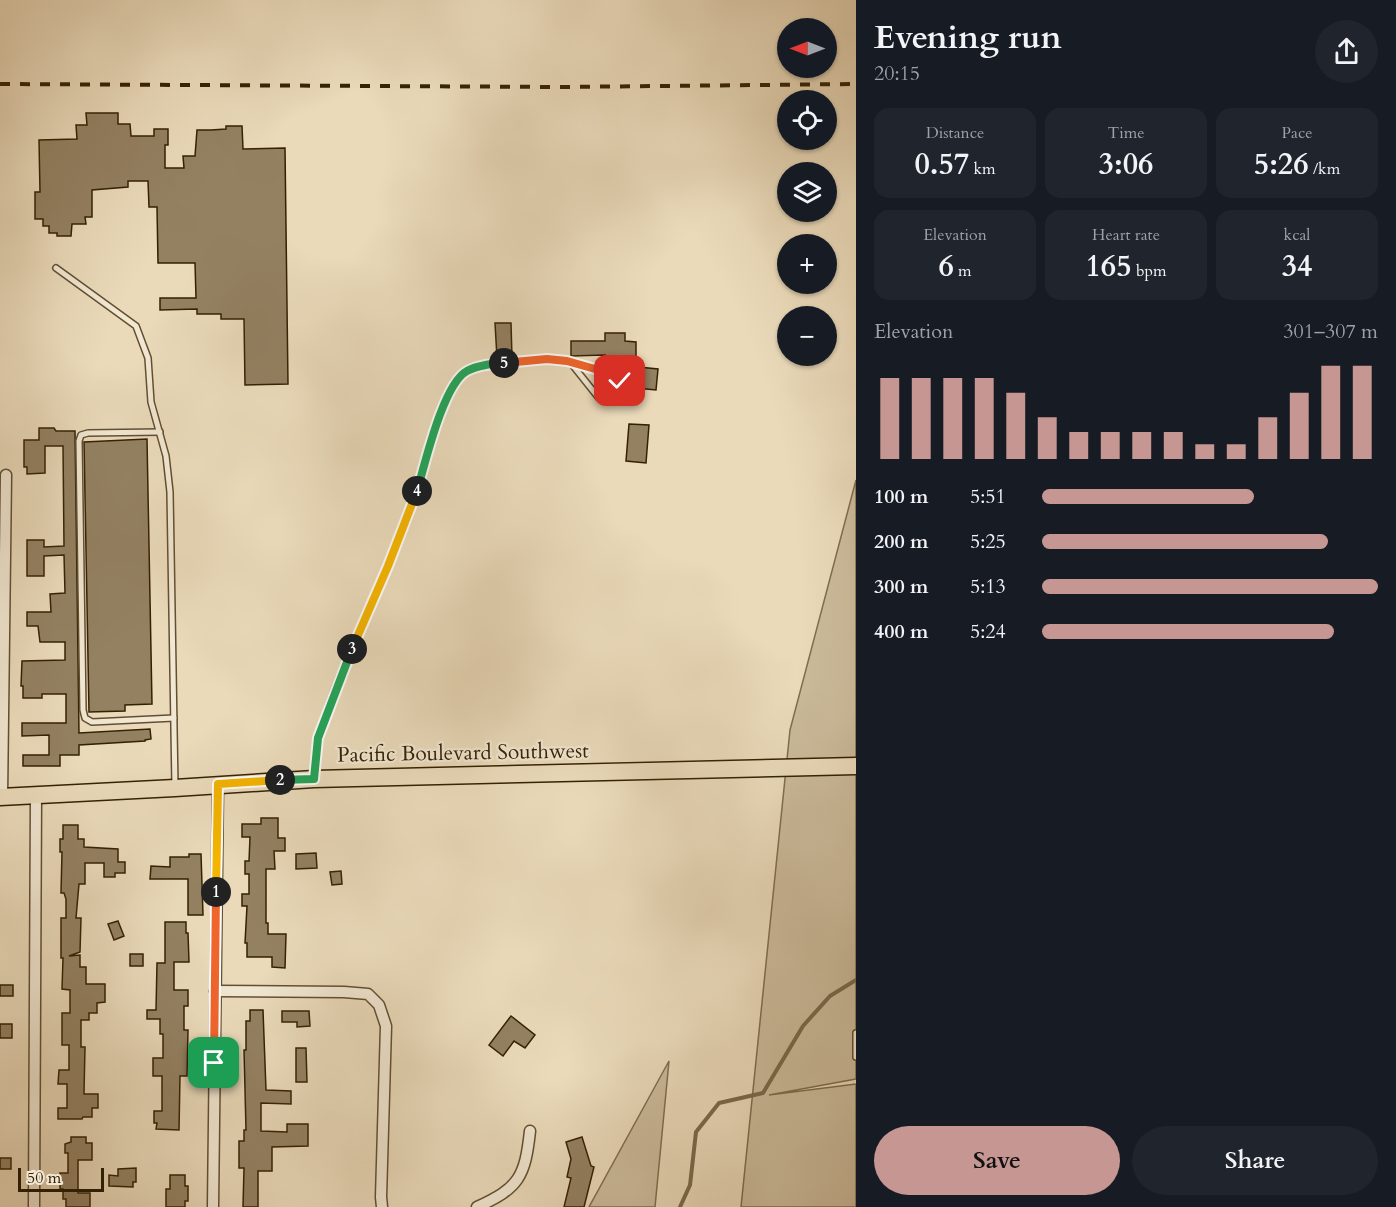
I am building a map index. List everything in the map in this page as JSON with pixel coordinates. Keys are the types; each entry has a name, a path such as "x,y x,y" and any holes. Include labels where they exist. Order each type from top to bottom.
{"main road":[{"name":"Pacific Boulevard Southwest","path":"1,797 175,789 218,784 314,779 856,766"}],"street":[{"path":"1,797 6,475"},
{"path":"213,1207 218,784"},
{"path":"34,1207 36,795"},
{"path":"215,991 368,994 379,1005 386,1026 382,1207"},
{"path":"477,1207 496,1198 514,1185 527,1159 530,1131"}],"lane":[{"path":"57,267 136,326 148,358 151,402 166,456 170,492 175,789"},
{"path":"314,779 318,738 353,646 410,513 448,393 466,372 477,368 491,364 547,359 570,362 616,375 620,381 620,392 616,399 609,402 598,397 570,362"},
{"path":"160,432 88,433 81,435 79,441 83,710 86,718 93,722 174,718"},
{"path":"856,1033 856,1057"}],"shaded area":[{"path":"856,480 856,1079 769,1095 856,1084 856,1207 741,1207 790,730"},
{"path":"669,1061 655,1207 589,1207"}],"building":[{"path":"86,113 118,113 118,124 130,124 131,136 154,136 154,129 168,129 165,168 184,168 183,156 195,156 197,130 242,126 243,149 285,148 288,384 245,385 244,319 221,319 221,314 197,314 197,309 160,310 160,298 196,298 195,263 158,263 157,207 149,207 148,181 128,181 128,187 92,190 92,217 85,217 86,224 72,224 71,236 57,236 57,233 49,233 49,226 43,226 43,219 35,219 35,192 40,192 39,140 77,139 76,125 87,125"},
{"path":"495,323 511,323 512,357 497,358"},
{"path":"605,333 625,333 625,341 636,342 636,361 604,361 605,355 571,356 571,341 605,341"},
{"path":"638,367 658,369 656,390 636,388"},
{"path":"629,424 649,425 646,463 626,461"},
{"path":"39,428 75,431 79,733 150,729 151,739 79,745 79,755 60,755 60,766 23,766 23,755 49,755 49,735 22,736 22,723 66,723 66,694 42,694 42,698 23,698 23,686 21,686 22,661 65,660 65,642 40,642 38,626 27,626 27,612 51,612 50,594 65,593 64,555 44,556 44,576 27,576 27,540 44,540 44,547 64,546 63,446 45,446 45,473 27,474 27,467 24,467 24,440 39,440"},
{"path":"147,439 152,704 125,705 125,711 89,712 84,442"},
{"path":"261,818 278,818 278,838 285,838 285,851 274,851 275,869 266,869 266,923 268,923 268,934 286,934 285,968 272,967 272,957 247,957 247,943 245,943 247,906 242,906 242,894 249,894 249,874 245,874 245,861 249,861 250,837 242,837 242,824 261,824"},
{"path":"63,825 78,825 78,839 84,839 84,847 118,849 118,862 125,862 125,873 115,873 115,877 104,877 104,863 85,863 85,884 79,884 76,918 81,918 80,952 69,956 80,955 80,967 86,967 86,984 105,984 105,1002 97,1003 97,1013 89,1013 89,1020 81,1020 81,1047 85,1047 84,1094 98,1094 98,1108 92,1108 92,1117 82,1119 58,1119 58,1108 67,1108 67,1084 58,1084 59,1070 69,1070 69,1045 62,1045 62,1013 70,1013 70,990 62,989 61,918 66,918 66,899 64,893 61,893 60,839 63,839"},
{"path":"316,853 317,868 296,869 296,854"},
{"path":"189,854 201,854 203,915 188,915 188,879 150,879 151,866 170,867 170,857 189,857"},
{"path":"341,871 342,884 332,885 330,872"},
{"path":"118,921 124,936 114,940 108,924"},
{"path":"165,922 186,922 186,933 188,933 189,962 174,962 174,990 188,990 188,1006 184,1006 184,1030 188,1030 187,1076 180,1076 179,1130 156,1129 157,1123 154,1123 154,1111 162,1111 162,1076 153,1076 153,1058 163,1058 163,1034 160,1034 160,1019 147,1019 147,1010 156,1010 157,963 165,963"},
{"path":"130,954 143,954 143,966 130,966"},
{"path":"0,985 13,985 13,996 0,996"},
{"path":"250,1010 263,1010 266,1090 291,1091 291,1104 261,1103 261,1131 287,1132 287,1124 308,1124 308,1146 272,1147 272,1171 258,1171 258,1207 243,1207 244,1168 239,1168 239,1141 244,1141 244,1130 246,1130 244,1050 246,1050 246,1021 250,1021"},
{"path":"282,1011 309,1011 310,1026 297,1027 297,1022 282,1022"},
{"path":"511,1016 535,1035 525,1048 514,1041 503,1056 489,1045"},
{"path":"0,1024 12,1024 12,1038 0,1038"},
{"path":"296,1048 306,1048 307,1082 296,1082"},
{"path":"71,1137 86,1137 86,1143 92,1143 92,1160 78,1160 78,1193 90,1193 90,1207 66,1207 63,1189 60,1189 60,1173 68,1173 68,1153 65,1153 65,1144 71,1142"},
{"path":"582,1137 591,1166 594,1167 584,1207 564,1207 571,1178 567,1177 571,1159 566,1142"},
{"path":"0,1158 11,1158 11,1169 0,1169"},
{"path":"136,1168 136,1182 133,1182 133,1187 109,1186 109,1175 118,1176 118,1169"},
{"path":"170,1175 185,1175 188,1201 185,1201 185,1207 166,1207 166,1189 170,1189"}],"waterway":[{"path":"680,1207 690,1185 696,1132 719,1103 763,1093 803,1026 830,996 856,980"}],"railway":[{"path":"0,84 562,87 856,84"}],"route":[{"path":"214,1063 218,784 314,779 318,738 329,706 410,513 448,393 466,372 477,368 491,364 547,359 567,361 616,375 620,381"}]}
